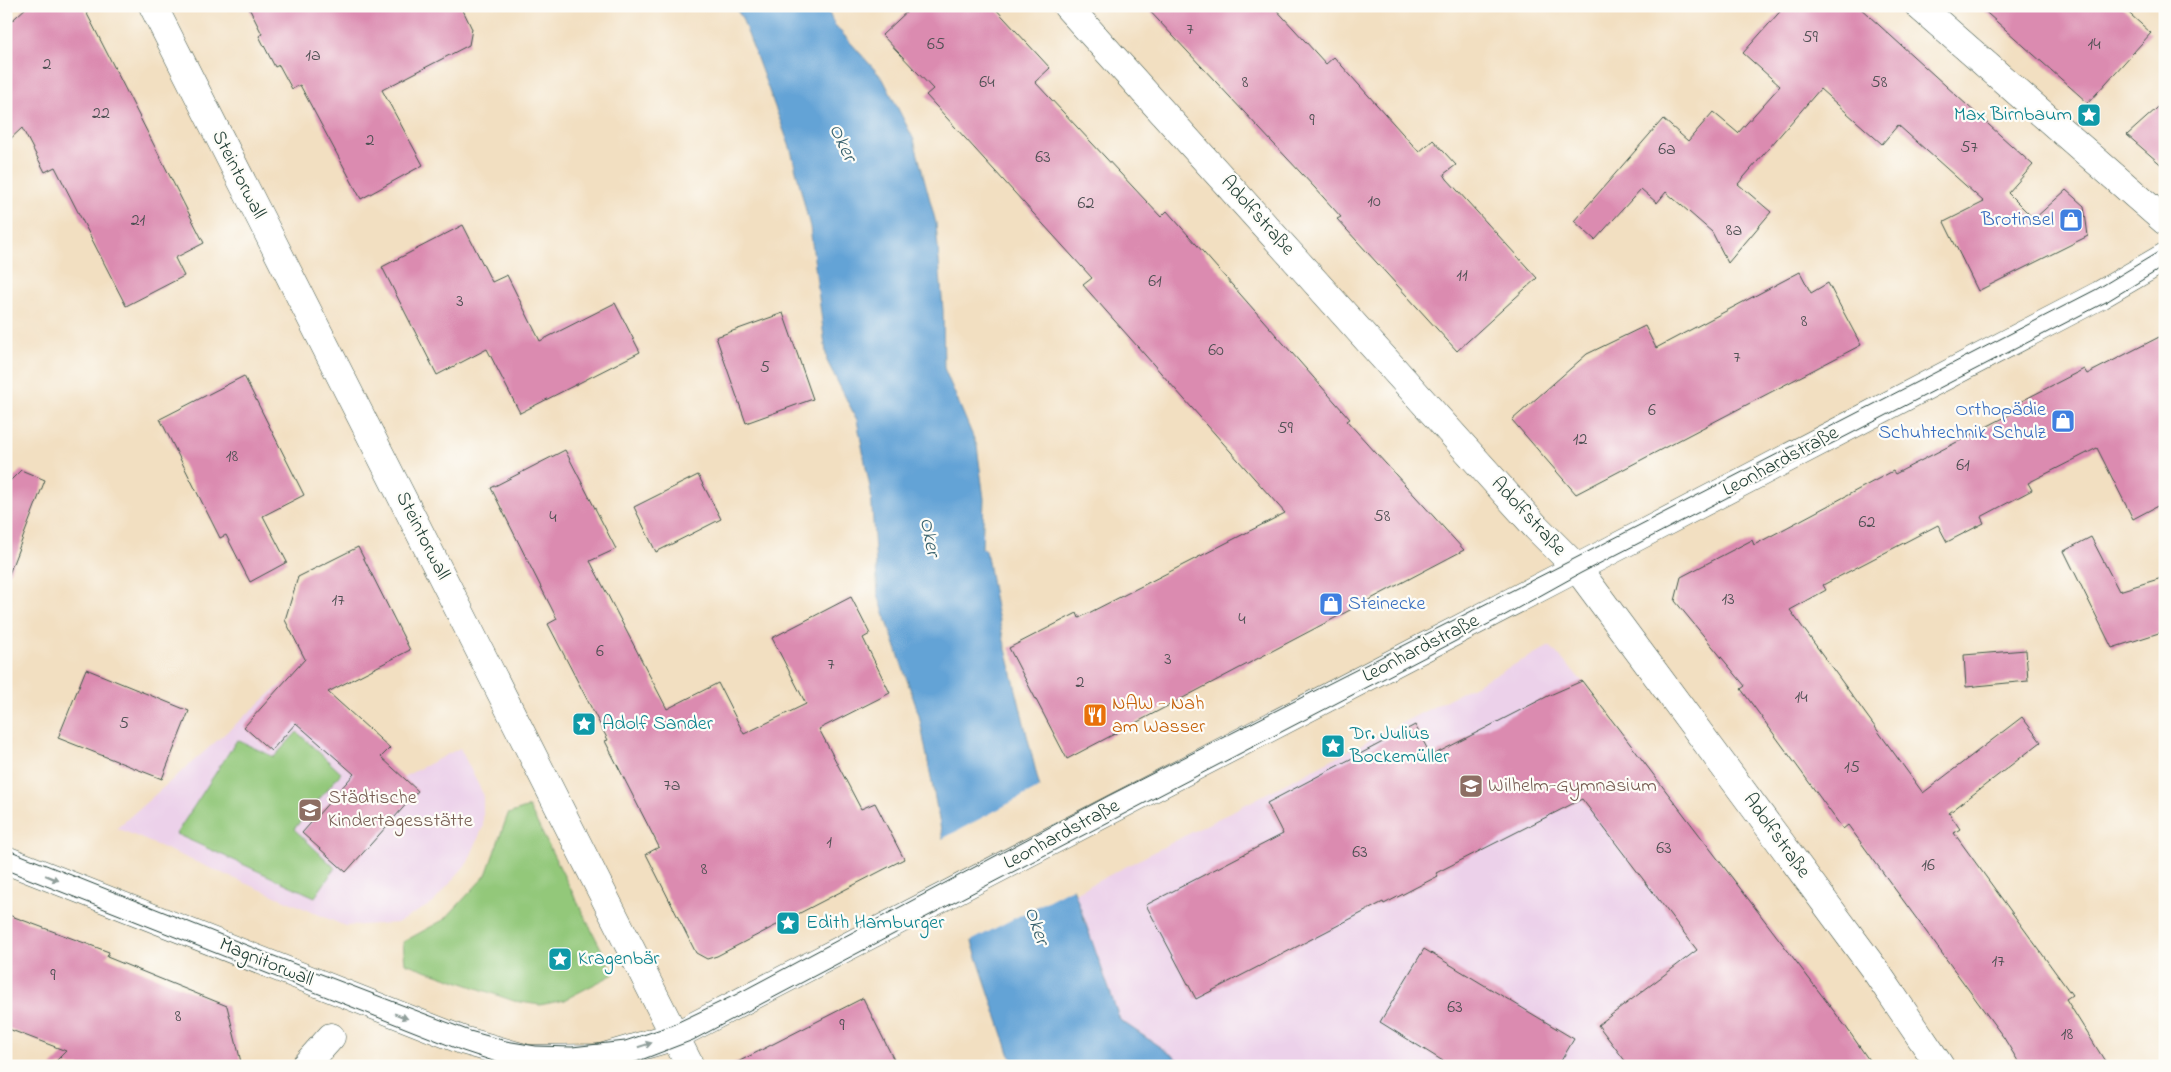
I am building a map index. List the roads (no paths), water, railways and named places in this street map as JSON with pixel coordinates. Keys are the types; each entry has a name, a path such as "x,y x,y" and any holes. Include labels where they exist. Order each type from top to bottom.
{"street":[{"name":"Steintorwall","path":"153,6 690,1066"},
{"name":"Adolfstraße","path":"1067,6 1536,527 1577,568 1614,615 1875,970 1940,1066"},
{"path":"1920,6 2165,221"},
{"name":"Leonhardstraße","path":"675,1036 2100,295 2165,257"},
{"name":"Magnitorwall","path":"6,860 462,1040 528,1059 602,1058 675,1036"},
{"path":"305,1066 331,1037"}],"water":[{"name":"Oker","path":"734,6 826,6 834,24 883,79 914,140 936,223 943,310 944,368 977,446 984,499 982,548 986,550 996,608 1045,809 1120,1020 1188,1066 1017,1066 1010,1056 967,927 946,856 919,715 878,595 871,493 857,420 827,361 810,227 791,150 742,18"}],"tram line":[{"path":"6,849 274,956 470,1031 506,1041 536,1046 572,1047 625,1041 670,1026 735,995 1108,796 1570,561 2097,289 2165,248"},
{"path":"616,1066 636,1062 693,1040 1500,618 1581,573 2106,302 2165,266"},
{"path":"6,870 463,1051 514,1066"}],"place":[{"name":"Max Birnbaum","path":"2089,115"},
{"name":"Brotinsel","path":"2071,220"},
{"name":"Orthopädie Schuhtechnik Schulz","path":"2063,421"},
{"name":"Steinecke","path":"1331,604"},
{"name":"NAW - Nah am Wasser","path":"1095,715"},
{"name":"Adolf Sander","path":"584,724"},
{"name":"Dr. Julius Bockemüller","path":"1333,746"},
{"name":"Wilhelm-Gymnasium","path":"1471,786"},
{"name":"Städtische Kindertagesstätte","path":"310,810"},
{"name":"Edith Hamburger","path":"788,923"},
{"name":"Kragenbär","path":"560,959"}]}
